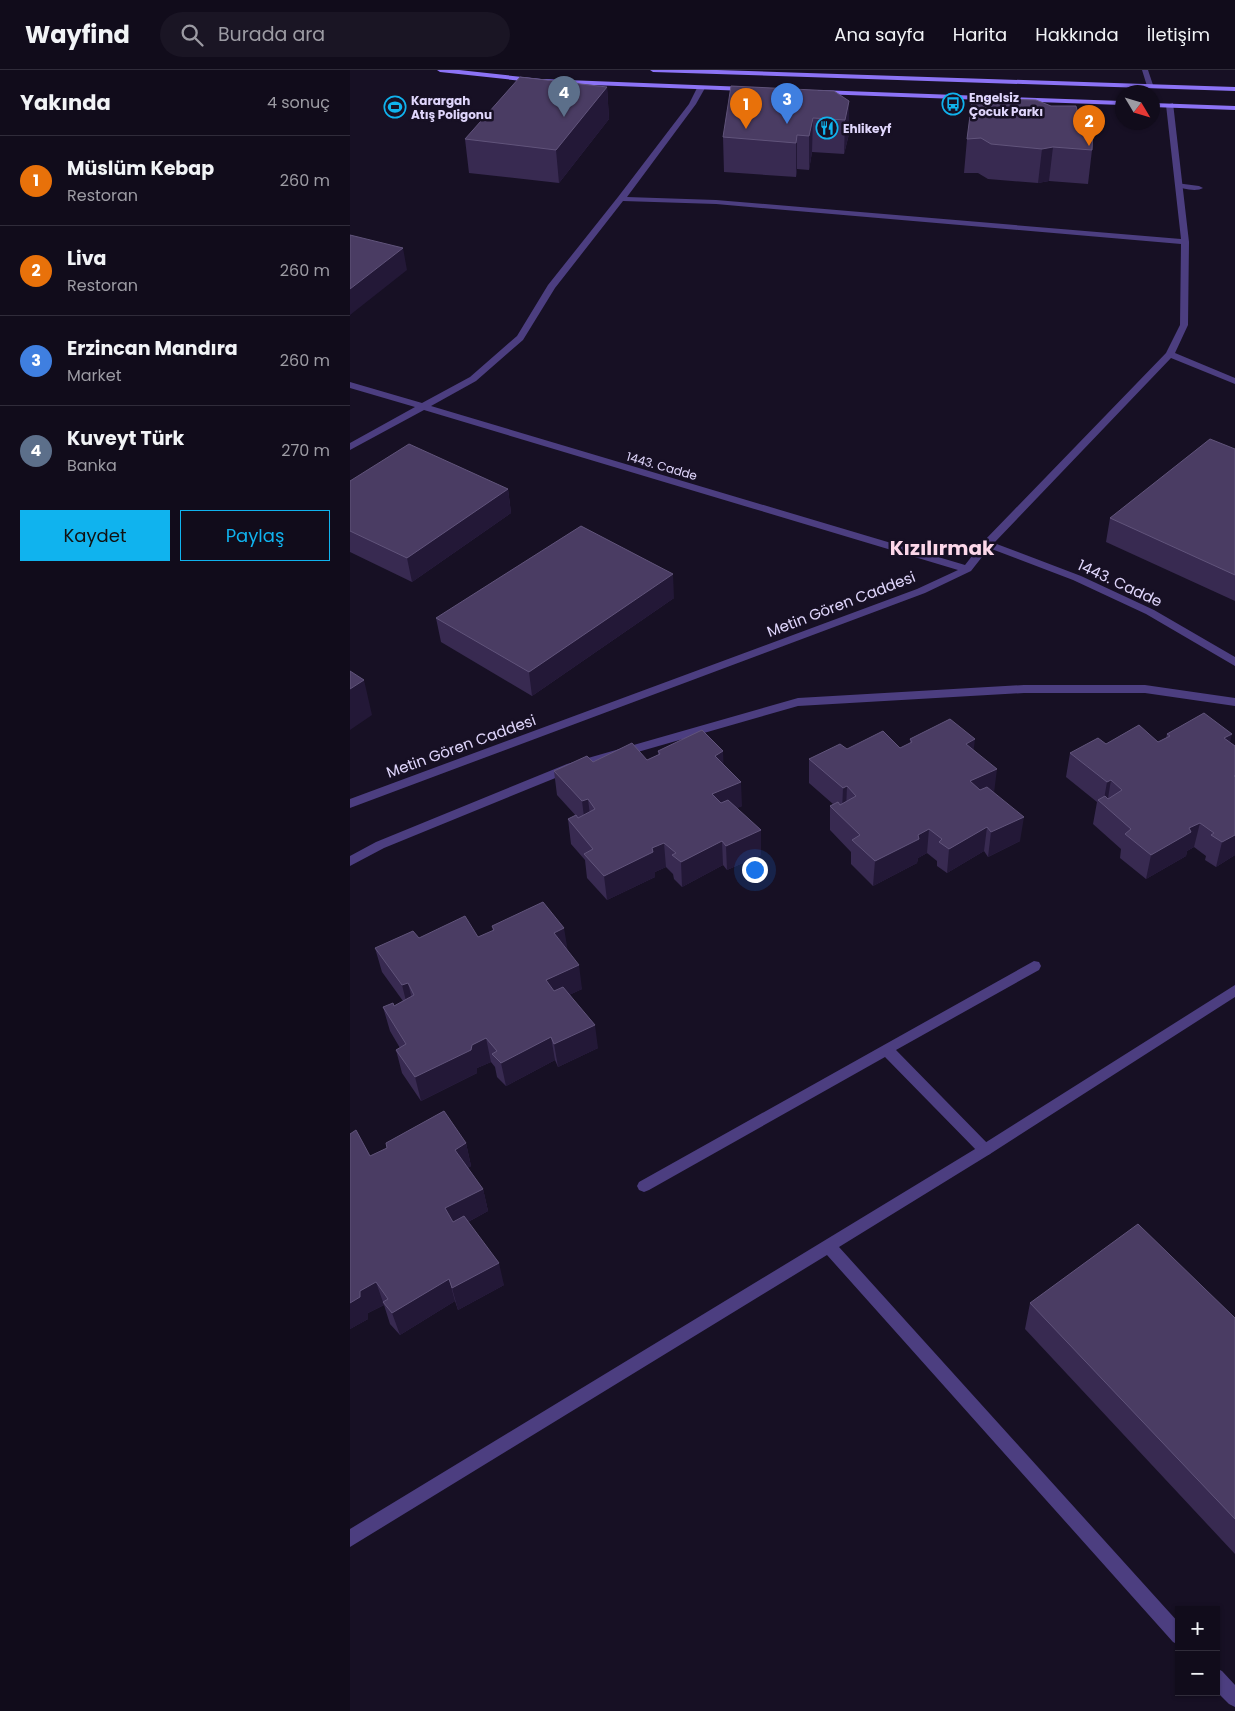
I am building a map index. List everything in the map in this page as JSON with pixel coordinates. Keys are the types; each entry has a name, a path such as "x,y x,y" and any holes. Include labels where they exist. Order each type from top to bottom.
{"main road":[{"path":"440,70 541,81 750,89"},
{"path":"653,70 1122,85"},
{"path":"701,88 709,71"},
{"path":"1160,86 1235,89"},
{"path":"809,92 1115,103"},
{"path":"1160,104 1235,108"}],"street":[{"path":"1145,70 1151,85"},
{"path":"350,447 473,379 520,338 551,288 621,200 692,104 701,88"},
{"name":"Metin Gören Caddesi","path":"350,804 920,591 967,569 987,544 1170,354 1184,324 1185,242 1170,105"},
{"path":"1179,185 1200,188"},
{"path":"621,200 716,202 1185,242"},
{"path":"1170,354 1235,381"},
{"name":"1443. Cadde","path":"350,385 967,569"},
{"name":"1443. Cadde","path":"987,544 1077,578 1142,608 1235,662"},
{"path":"350,862 380,845 571,767 798,702 1024,689 1145,689 1235,702"},
{"path":"644,1186 1034,966"},
{"path":"350,1539 984,1150 1235,990"},
{"path":"887,1050 984,1150"},
{"path":"828,1246 1175,1632"},
{"path":"1220,1682 1235,1698"}],"building":[{"path":"520,77 607,87 556,150 465,139"},
{"path":"731,86 834,91 849,101 845,120 813,118 809,136 797,135 796,143 723,137"},
{"path":"972,100 1036,100 1051,106 1076,106 1081,126 1093,130 1092,150 1053,147 1042,149 991,144 981,138 967,139"},
{"path":"350,235 403,248 350,289"},
{"path":"1210,439 1235,449 1235,575 1110,518"},
{"path":"409,444 508,489 407,558 350,531 350,481"},
{"path":"581,526 673,574 529,672 436,618"},
{"path":"350,671 364,680 350,689"},
{"path":"1204,713 1232,734 1224,738 1235,746 1235,835 1222,842 1211,835 1214,833 1200,823 1189,828 1191,832 1151,855 1125,834 1131,829 1098,800 1105,796 1108,799 1122,790 1111,780 1107,782 1070,753 1098,738 1106,744 1139,725 1158,742 1170,736 1167,734"},
{"path":"950,719 975,739 966,744 997,769 970,781 980,790 987,787 1024,817 991,832 987,827 949,849 939,842 942,839 929,829 918,835 919,839 875,861 852,840 860,835 830,806 838,802 840,805 856,796 847,786 843,788 809,759 840,744 847,749 883,731 900,748 912,742 910,739"},
{"path":"702,730 723,751 715,756 741,782 712,794 721,803 728,800 761,830 726,846 722,841 681,862 672,855 676,853 664,843 652,848 653,852 604,876 584,854 593,849 568,819 576,815 578,818 595,809 588,799 582,801 554,771 587,756 593,762 632,743 647,760 660,754 658,751"},
{"path":"543,902 564,928 554,933 579,965 546,980 554,991 563,987 595,1025 554,1044 551,1037 501,1063 492,1054 497,1051 486,1038 472,1045 471,1050 415,1077 396,1050 406,1044 383,1007 393,1003 394,1006 414,995 408,983 402,985 375,948 413,931 419,938 465,916 478,937 494,930 492,926"},
{"path":"444,1111 466,1143 455,1150 483,1189 445,1208 453,1222 464,1216 499,1263 452,1288 449,1279 392,1313 383,1302 388,1299 376,1282 360,1291 360,1297 350,1303 350,1134 356,1130 370,1156 387,1148 386,1143"},
{"path":"1138,1224 1235,1318 1235,1519 1030,1303"}],"place":[{"name":"Engelsiz Çocuk Parkı","path":"953,104"},
{"name":"Karargah Atış Poligonu","path":"395,107"},
{"name":"Kuveyt Türk","path":"564,117"},
{"name":"Erzincan Mandıra","path":"787,124"},
{"name":"Ehlikeyf","path":"827,128"},
{"name":"Müslüm Kebap","path":"746,129"},
{"name":"Liva","path":"1089,146"}],"district":[{"name":"Kızılırmak","path":"942,548"}]}
